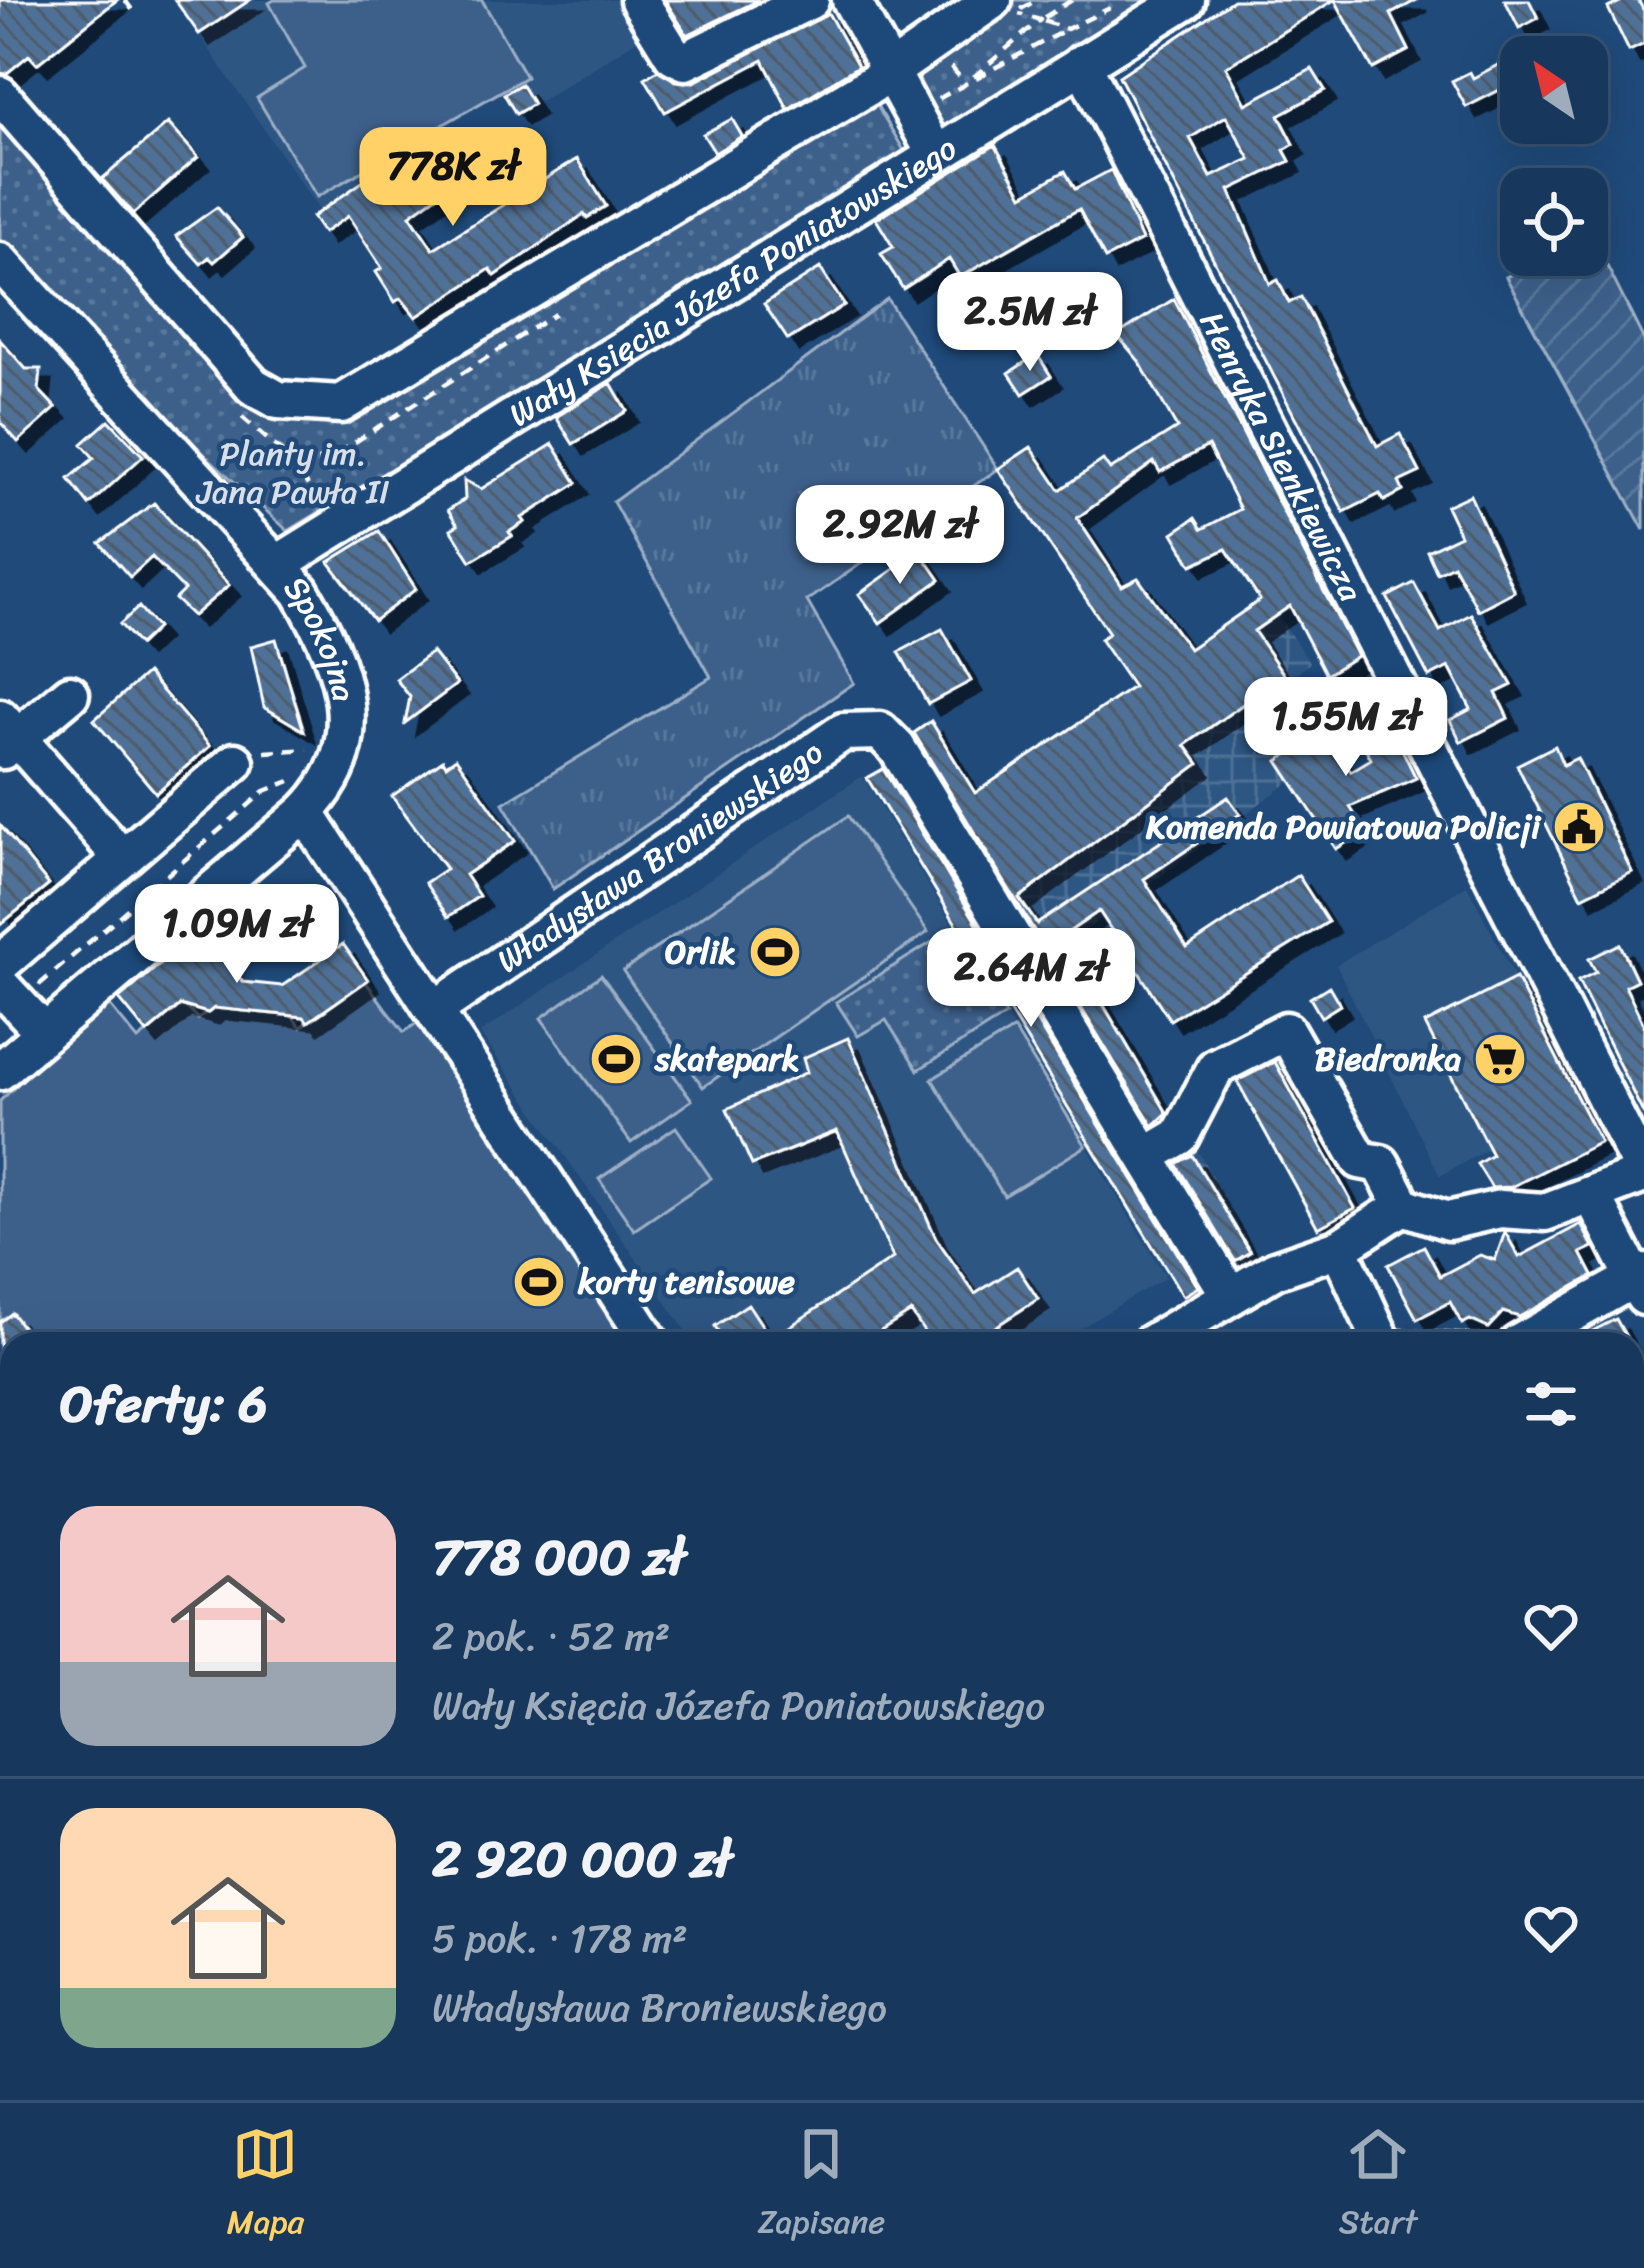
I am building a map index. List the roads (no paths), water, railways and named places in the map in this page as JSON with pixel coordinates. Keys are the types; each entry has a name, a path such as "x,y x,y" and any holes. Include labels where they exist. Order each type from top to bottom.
{"street":[{"path":"639,0 673,55 685,61 810,0"},
{"path":"851,0 936,155"},
{"name":"Wały Księcia Józefa Poniatowskiego","path":"279,563 1186,0"},
{"path":"0,95 253,386 278,400 340,404 374,388 1004,6"},
{"name":"Henryka Sienkiewicza","path":"1082,63 1644,1173"},
{"name":"Spokojna","path":"0,262 279,563 326,634 344,695 342,753 335,776 305,812 42,1030 0,1071"},
{"path":"70,694 6,736 122,858"},
{"name":"Władysława Broniewskiego","path":"434,1010 843,732 870,728 890,737 897,748 1229,1294"},
{"path":"0,964 235,762"},
{"path":"305,812 643,1332"},
{"path":"0,986 42,1030"},
{"path":"1146,1156 1180,1136 1216,1067 1286,1030 1360,1160 1381,1164 1403,1206 1448,1221 1500,1209 1545,1212 1644,1173"},
{"path":"1542,1332 1641,1283 1592,1195"},
{"path":"1169,1332 1275,1270 1339,1248 1403,1206"},
{"path":"1339,1248 1378,1332"}],"place":[{"name":"Komenda Powiatowa Policji","path":"1579,827"},
{"name":"Orlik","path":"775,952"},
{"name":"skatepark","path":"616,1059"},
{"name":"Biedronka","path":"1500,1059"},
{"name":"korty tenisowe","path":"539,1282"}],"park label":[{"name":"Planty im. Jana Pawła II","path":"293,473"}]}
